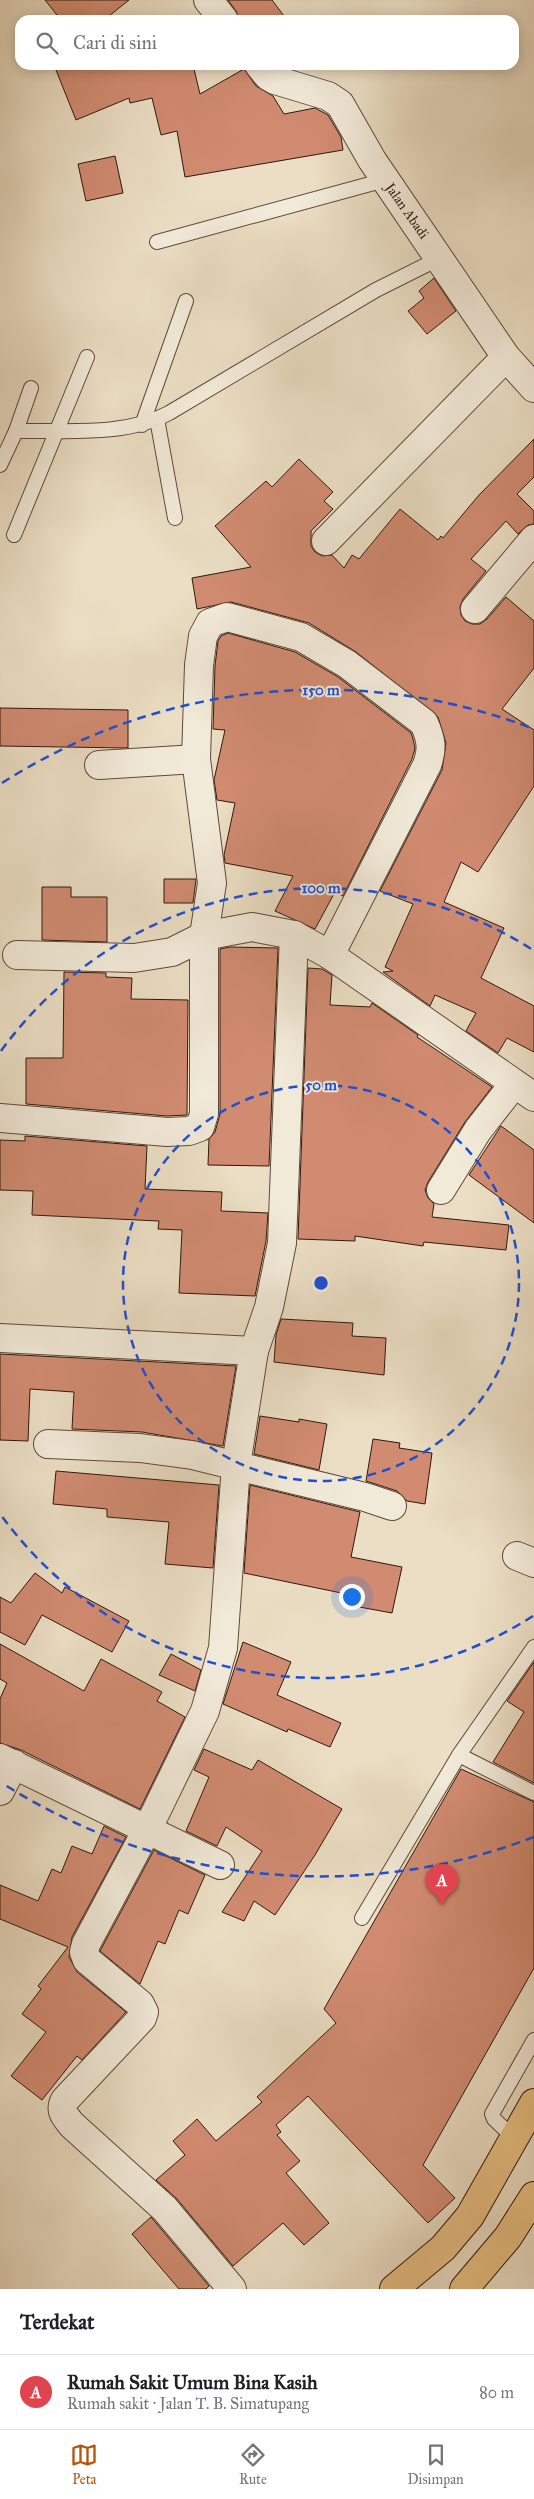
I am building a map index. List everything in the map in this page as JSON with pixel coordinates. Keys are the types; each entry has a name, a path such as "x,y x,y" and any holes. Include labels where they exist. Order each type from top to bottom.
{"main road":[{"path":"394,2289 443,2248 470,2216 534,2103"},
{"path":"464,2289 508,2237 534,2196"}],"street":[{"path":"208,0 220,15"},
{"name":"Jalan Abadi","path":"263,70 275,80 328,96 340,104 385,180 506,357 534,388"},
{"path":"326,541 506,357"},
{"path":"475,609 534,539"},
{"path":"0,1118 167,1132 189,1131 200,1127 204,1114 204,936 212,883 196,759 199,665 203,636 210,623 227,617 302,637 347,664 424,724 430,736 432,749 428,764 330,955"},
{"path":"99,764 196,759"},
{"path":"17,955 134,958 172,952 204,936 252,927 294,935 330,955 527,1086 478,1130 441,1190"},
{"path":"232,2289 164,2209 120,2171 62,2113 62,2107 65,2100 142,2018 144,2012 140,2004 87,1960 84,1952 86,1944 148,1828 205,1711 223,1648 236,1465 254,1351 269,1307 282,1243 294,935"},
{"path":"0,1338 254,1351"},
{"path":"48,1444 140,1448 192,1455 392,1506"},
{"path":"0,1790 7,1761 148,1828 220,1865"}],"lane":[{"path":"158,242 385,180"},
{"path":"16,431 115,429 142,425 158,419 376,290 440,258"},
{"path":"142,425 186,301"},
{"path":"14,535 87,356"},
{"path":"0,465 16,431 31,388"},
{"path":"158,419 175,518"},
{"path":"362,1918 459,1755 534,1647"},
{"path":"459,1755 534,1793"},
{"path":"514,2138 494,2119 492,2114 532,2048"}],"building":[{"path":"45,0 129,0 110,15 57,15"},
{"path":"228,0 272,0 283,15 237,15"},
{"path":"56,70 194,70 200,94 245,70 256,86 273,96 284,114 315,108 328,115 341,137 343,150 185,177 177,131 161,135 152,98 130,103 129,98 76,120"},
{"path":"115,156 123,193 86,201 78,164"},
{"path":"434,278 456,311 427,334 408,311 424,298 419,291"},
{"path":"534,439 534,477 517,494 534,511 534,524 528,525 518,534 506,521 471,559 486,571 463,599 460,607 461,615 465,621 472,624 480,624 487,619 506,597 534,621 534,668 502,709 534,730 534,786 478,872 461,862 444,902 504,928 481,978 534,1006 534,1052 507,1038 498,1053 466,1031 476,1013 435,995 430,1006 383,972 393,971 385,967 413,904 380,891 442,770 446,743 438,717 356,652 309,623 231,602 197,609 192,578 251,567 215,526 266,481 272,487 299,459 333,492 324,501 333,509 311,531 311,546 315,552 322,556 332,555 344,568 352,555 359,559 400,509 438,540 441,536 443,538 479,495"},
{"path":"228,633 295,652 338,677 411,733 413,739 415,748 412,759 343,896 335,892 315,929 275,911 293,876 225,863 224,855 235,803 217,800 214,780 225,730 213,729 215,666 218,641 221,636"},
{"path":"0,708 128,710 128,748 0,746"},
{"path":"164,879 196,879 193,903 164,903"},
{"path":"42,887 71,887 71,897 107,897 107,942 42,940"},
{"path":"230,947 278,948 269,1166 208,1165 209,1139 215,1132 220,1114 220,949"},
{"path":"308,968 322,969 332,975 330,1005 370,1007 372,1003 418,1035 417,1037 492,1087 465,1122 425,1190 428,1198 434,1204 432,1217 509,1225 506,1250 424,1242 423,1246 355,1236 355,1241 298,1239"},
{"path":"64,972 106,973 106,977 132,978 131,999 188,1000 187,1115 167,1116 26,1104 26,1058 63,1058"},
{"path":"501,1126 534,1150 534,1223 469,1175"},
{"path":"25,1136 147,1146 145,1189 222,1192 221,1211 268,1213 266,1241 255,1296 179,1293 182,1230 158,1229 159,1221 32,1215 33,1191 0,1190 0,1140 25,1141"},
{"path":"281,1319 353,1323 352,1336 386,1338 384,1375 274,1362 276,1335"},
{"path":"0,1354 236,1366 223,1446 142,1432 72,1429 74,1392 30,1389 28,1441 0,1440"},
{"path":"260,1416 299,1422 299,1419 327,1424 319,1470 254,1454"},
{"path":"373,1439 400,1443 399,1448 432,1453 425,1504 407,1501 397,1491 366,1481"},
{"path":"56,1471 219,1485 213,1568 165,1564 169,1522 107,1517 107,1509 53,1504"},
{"path":"250,1485 360,1512 351,1557 402,1567 392,1613 354,1606 356,1596 244,1573"},
{"path":"35,1573 62,1593 65,1587 129,1621 112,1652 42,1615 25,1645 0,1632 0,1597 11,1603"},
{"path":"243,1642 291,1662 277,1695 341,1723 330,1747 288,1729 287,1732 223,1704"},
{"path":"0,1644 84,1691 101,1659 162,1692 157,1701 185,1717 140,1809 21,1750 0,1743 0,1699 7,1683 0,1679"},
{"path":"171,1654 201,1670 195,1691 159,1675"},
{"path":"534,1662 534,1783 493,1762 524,1712 507,1701"},
{"path":"204,1749 252,1770 258,1760 342,1809 315,1855 275,1915 254,1901 244,1921 222,1912 262,1851 226,1827 217,1846 186,1831 209,1777 194,1770"},
{"path":"461,1769 534,1802 534,1968 423,2165 455,2198 428,2223 308,2096 276,2125 281,2132 277,2135 300,2161 286,2173 329,2223 304,2245 283,2223 233,2266 177,2199 156,2180 185,2155 173,2141 197,2119 216,2141 262,2102 257,2097 336,2023 324,2009"},
{"path":"104,1826 126,1837 72,1937 69,1957 77,1972 126,2012 82,2060 77,2056 42,2100 11,2076 46,2032 22,2014 41,1989 38,1986 68,1947 0,1919 0,1885 38,1901 52,1869 61,1873 72,1846 92,1854"},
{"path":"154,1850 205,1875 188,1914 179,1910 165,1944 158,1941 140,1984 100,1951"},
{"path":"151,2217 209,2286 206,2289 179,2289 132,2234"}],"place":[{"name":"Rumah Sakit Umum Bina Kasih","path":"442,1905"}]}
